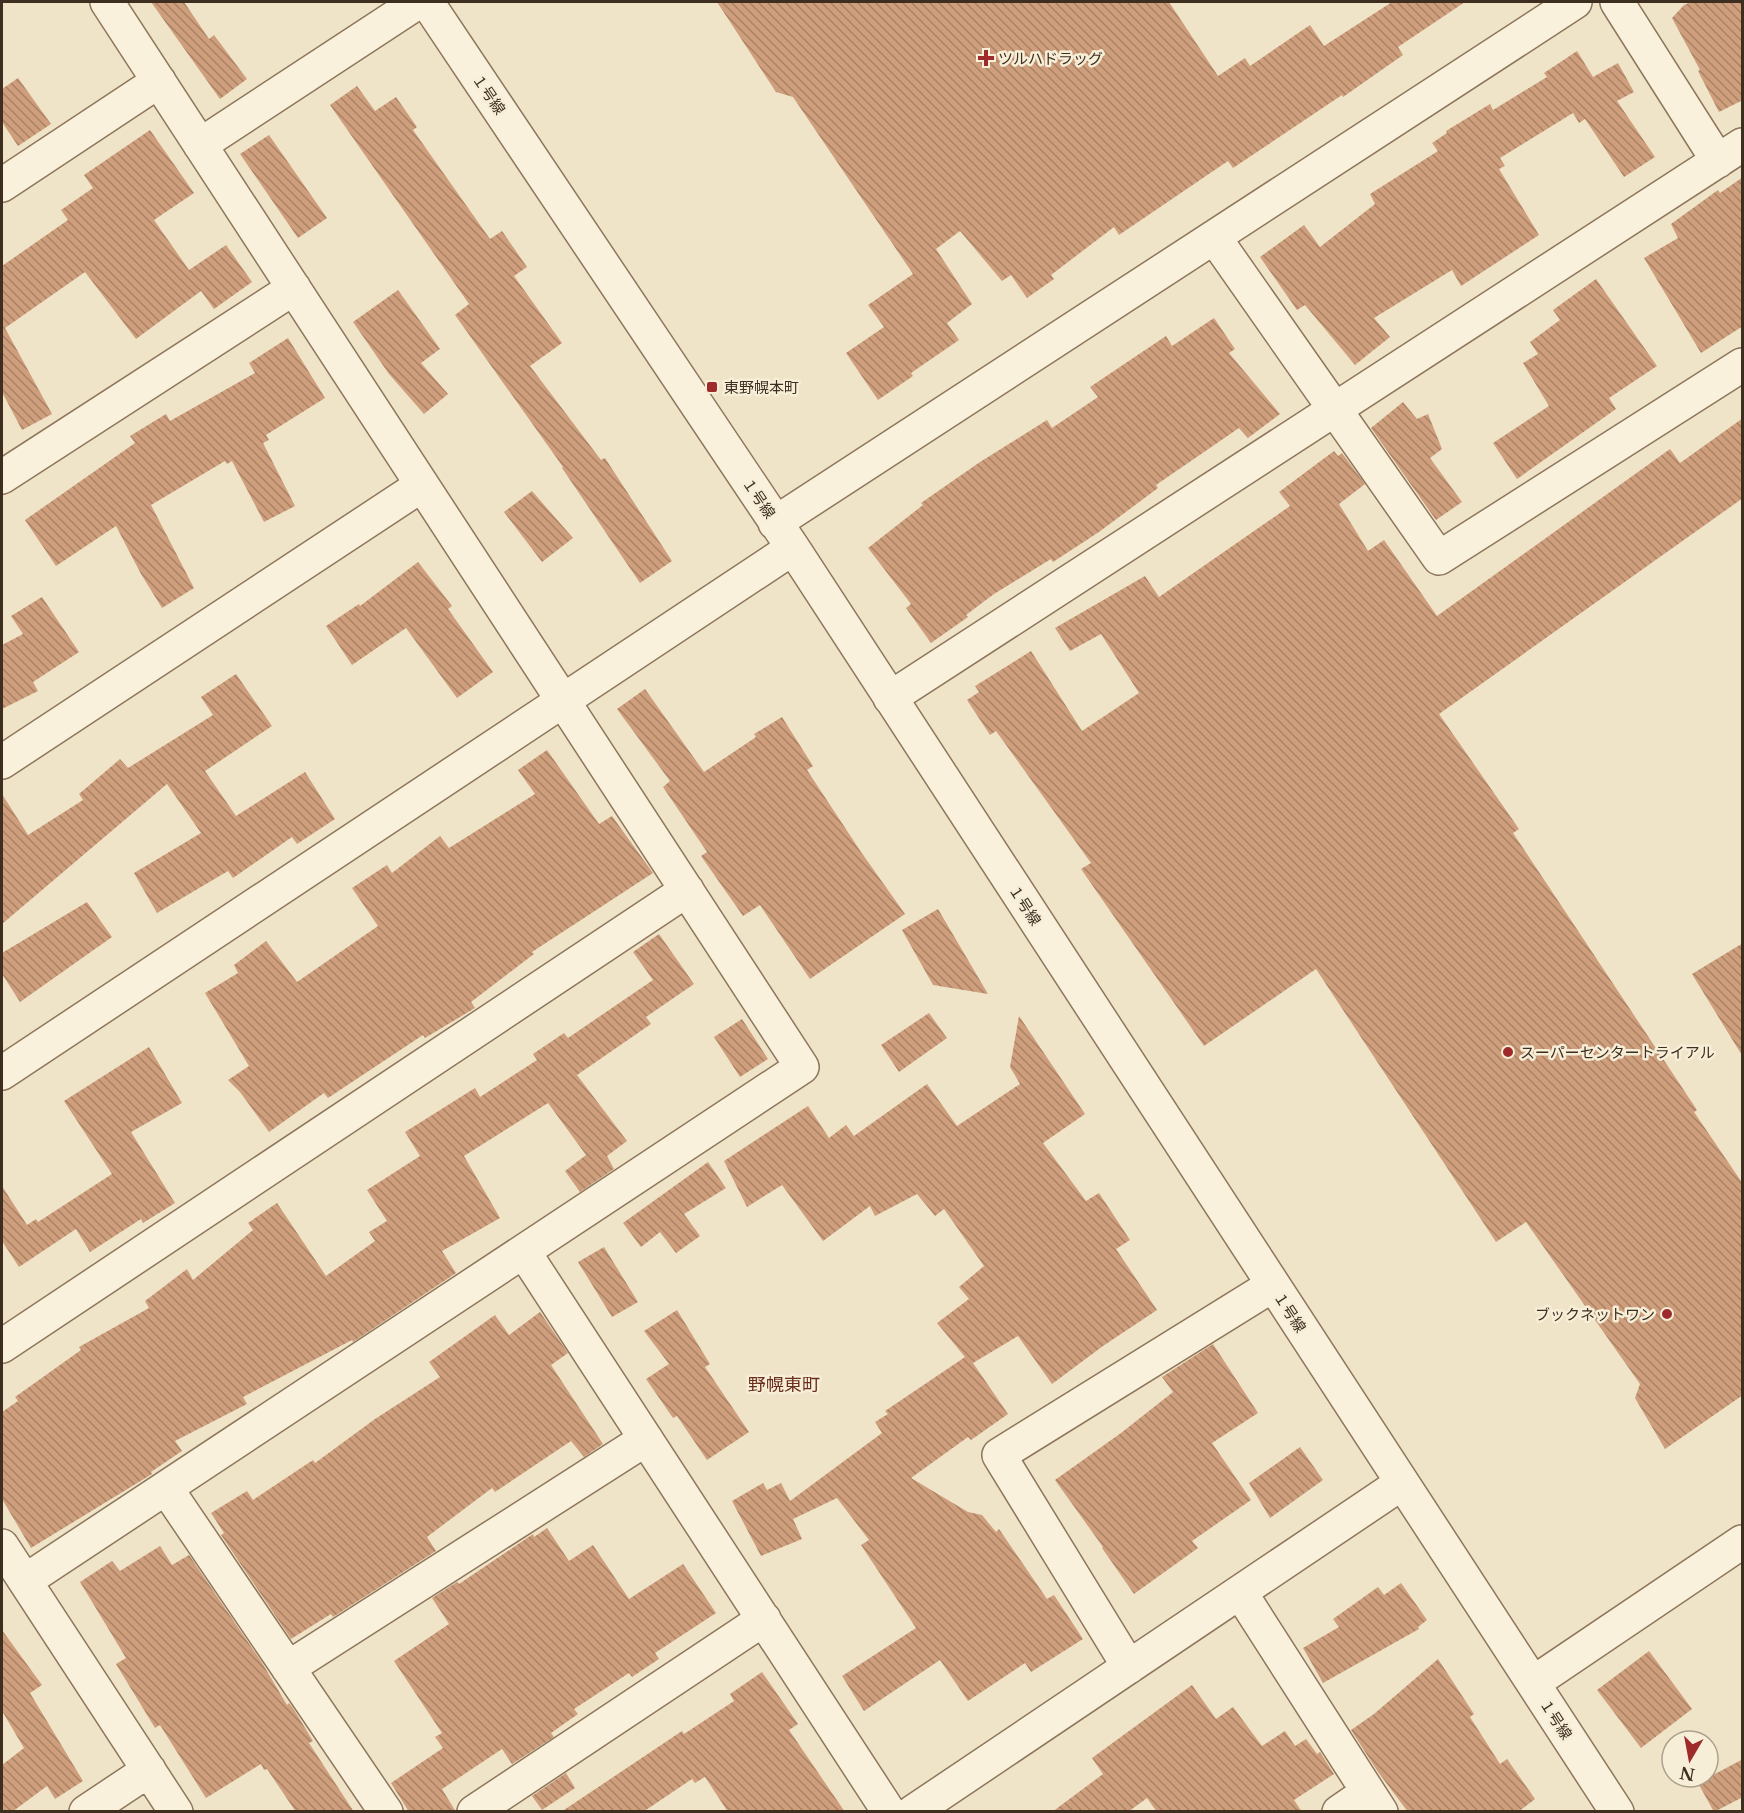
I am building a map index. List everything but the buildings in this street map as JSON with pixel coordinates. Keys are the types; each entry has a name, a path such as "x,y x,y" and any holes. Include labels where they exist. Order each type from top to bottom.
{"street":[{"path":"25,1581 802,1067 107,2"},
{"path":"200,145 418,2"},
{"name":"１号線","path":"427,2 784,536 1617,1812"},
{"path":"2,1072 563,701 784,536 1214,237 1575,2"},
{"path":"890,698 1730,153 1617,2"},
{"path":"2,185 159,81"},
{"path":"1214,237 1439,558 1743,365"},
{"path":"2,477 294,288"},
{"path":"2,762 422,485"},
{"path":"2,1346 687,891"},
{"path":"524,1251 889,1812"},
{"path":"1128,1667 999,1455 1273,1285"},
{"path":"288,1668 646,1439"},
{"path":"913,1812 1402,1484"},
{"path":"166,1488 386,1812"},
{"path":"1533,1683 1743,1542"},
{"path":"2,1546 176,1812"},
{"path":"1240,1592 1375,1802 1339,1812"},
{"path":"474,1812 764,1619"},
{"path":"87,1812 149,1770"}],"place":[{"name":"ツルハドラッグ","path":"986,58"},
{"name":"東野幌本町","path":"712,387"},
{"name":"スーパーセンタートライアル","path":"1508,1052"},
{"name":"ブックネットワン","path":"1667,1314"}],"district":[{"name":"野幌東町","path":"784,1385"}]}
